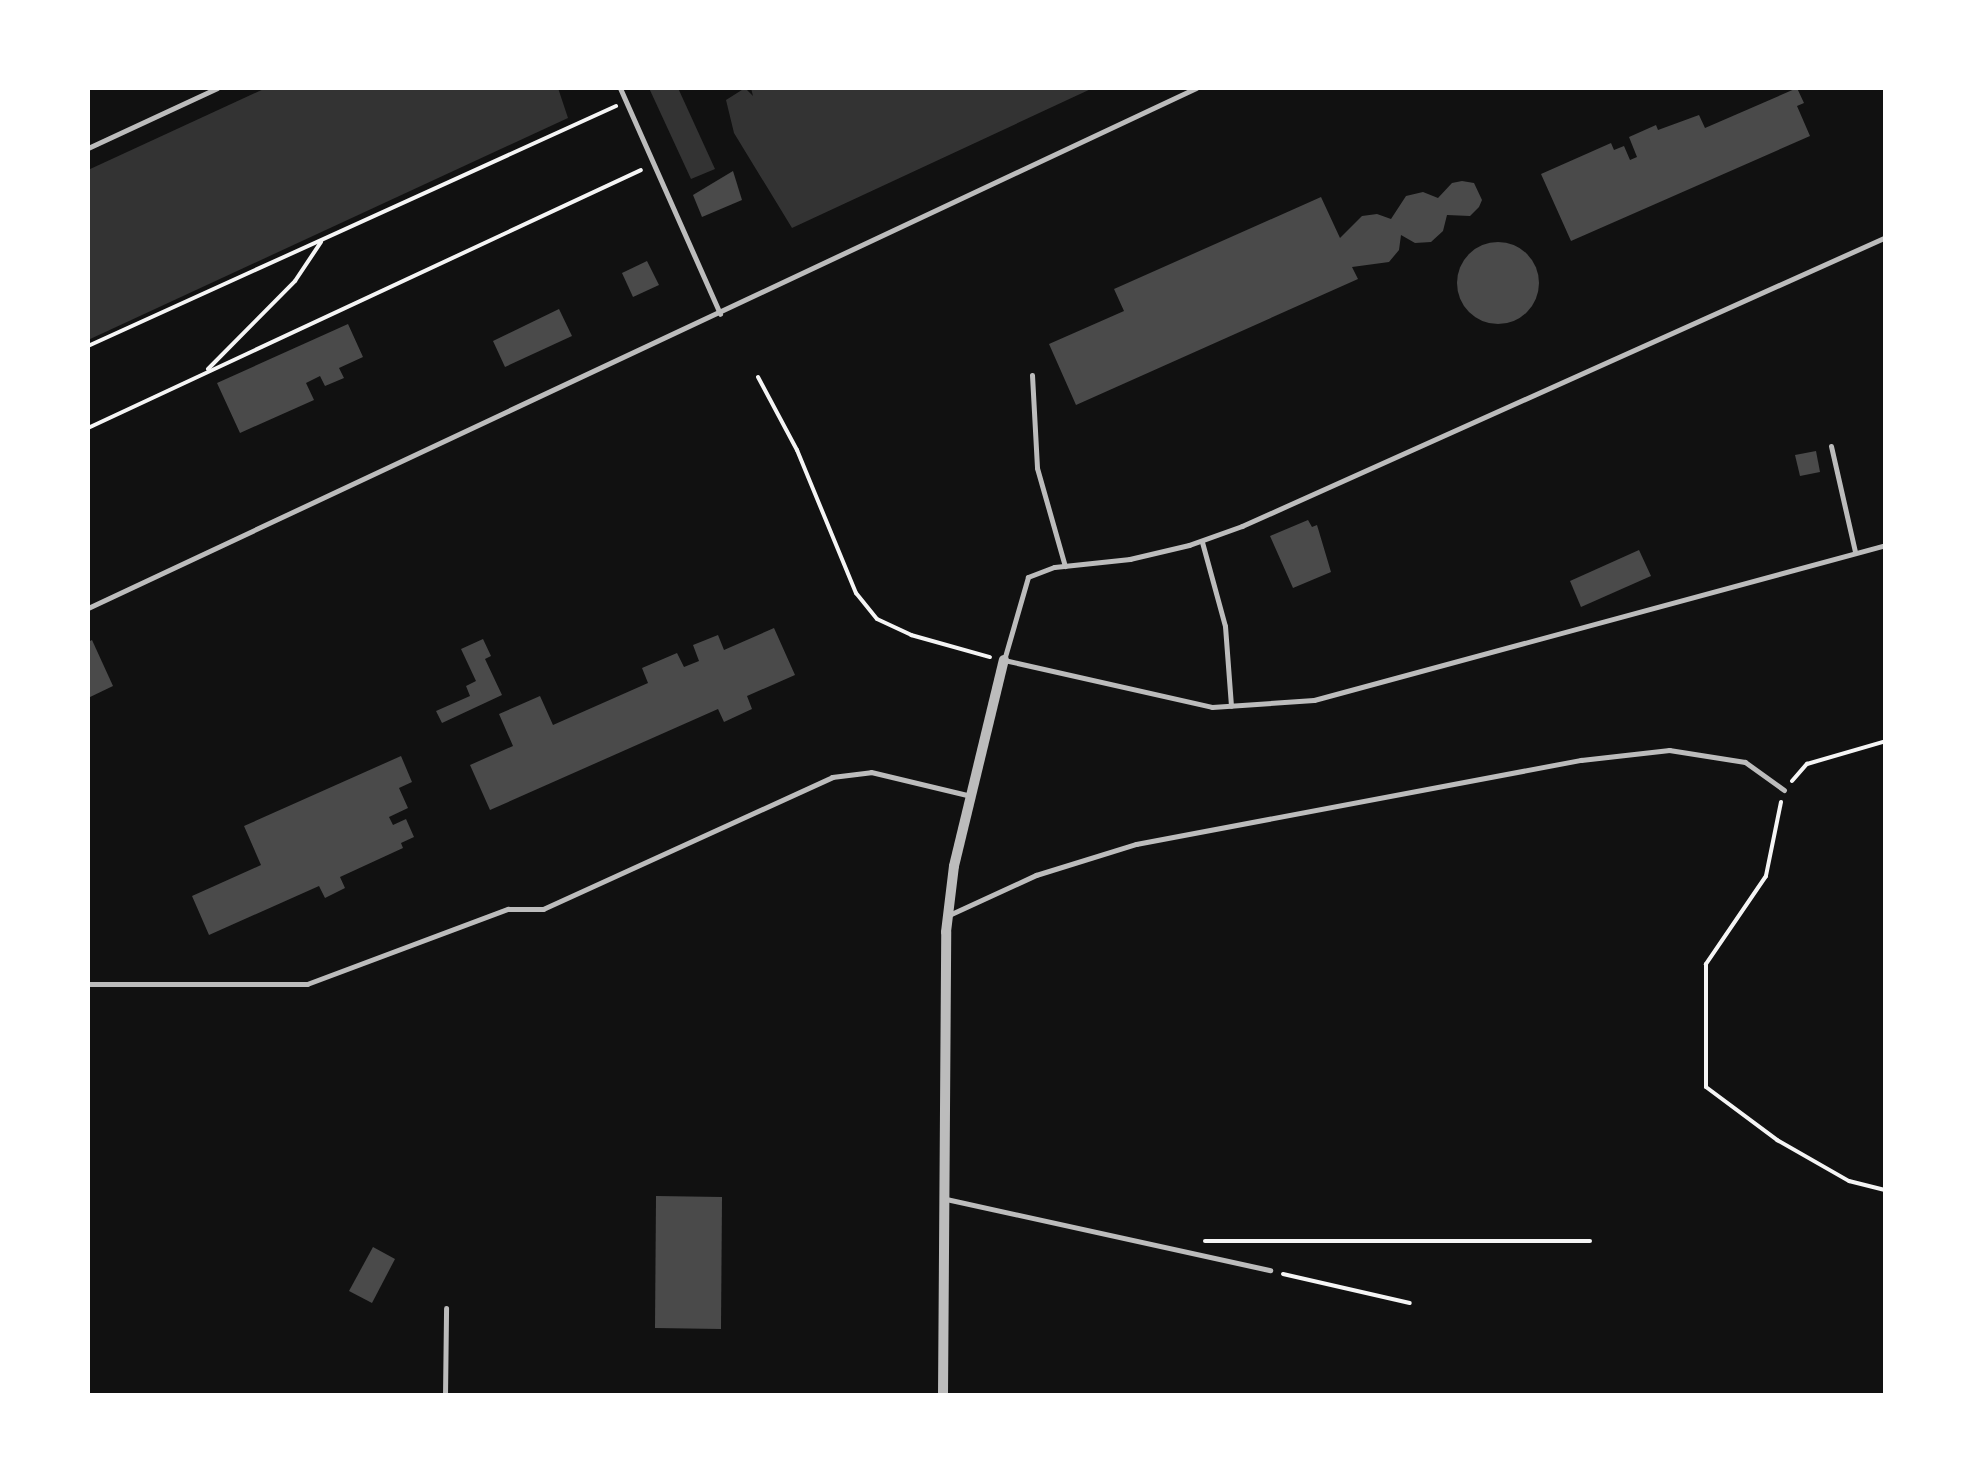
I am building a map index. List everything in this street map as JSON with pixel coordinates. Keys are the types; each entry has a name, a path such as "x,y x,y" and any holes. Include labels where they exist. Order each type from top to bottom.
{"street":[{"path":"943,1396 948,915 954,866 1004,660"}],"lane":[{"path":"88,148 217,88"},
{"path":"620,88 720,314"},
{"path":"88,608 1196,88"},
{"path":"1886,237 1202,541 1130,558 1065,566 1028,577 1004,660 1212,707 1314,700 1886,545"},
{"path":"1032,375 1037,468 1065,566"},
{"path":"1831,446 1855,552"},
{"path":"1202,541 1225,626 1231,706"},
{"path":"948,915 1036,875 1136,844 1581,760 1669,750 1745,762 1784,790"},
{"path":"88,984 307,984 508,909 543,909 832,777 871,772 971,796"},
{"path":"946,1198 1270,1270"},
{"path":"445,1396 446,1308"}],"path":[{"path":"88,346 625,102"},
{"path":"88,428 652,165"},
{"path":"205,372 296,281 321,242"},
{"path":"758,377 797,450 856,593 877,619 911,634 1004,660"},
{"path":"1886,740 1808,764 1784,790 1766,876 1706,964 1706,1087 1792,1148 1849,1181 1886,1190"},
{"path":"1198,1240 1590,1241"},
{"path":"1270,1270 1410,1303"}],"shaded area":[{"path":"266,88 558,88 568,118 88,340 88,170"},
{"path":"649,88 678,88 715,169 691,179"},
{"path":"745,88 753,96 751,88 1093,88 792,228 734,133 726,100"}],"building":[{"path":"1797,88 1804,103 1797,106 1810,136 1571,241 1541,174 1611,143 1614,150 1624,146 1630,160 1637,157 1629,137 1656,125 1658,130 1699,115 1705,128"},
{"path":"733,171 742,200 702,217 693,195"},
{"path":"1452,183 1474,183 1482,200 1479,207 1470,216 1447,215 1443,231 1431,242 1415,243 1401,235 1399,250 1389,262 1352,267 1358,279 1076,405 1049,344 1124,311 1114,289 1321,197 1340,238 1362,216 1377,214 1391,219 1406,196 1423,192 1438,198"},
{"path":"1490,242 1506,242 1532,260 1539,283 1536,299 1527,312 1506,324 1490,324 1464,306 1457,291 1457,275 1475,249"},
{"path":"647,261 659,285 633,297 622,273"},
{"path":"559,309 572,336 505,367 493,341"},
{"path":"348,324 363,357 339,368 344,378 325,386 320,376 306,383 314,400 240,433 217,383"},
{"path":"1816,451 1820,472 1800,476 1795,455"},
{"path":"1308,520 1312,527 1317,525 1331,572 1293,588 1270,536"},
{"path":"1639,550 1651,576 1581,607 1570,581"},
{"path":"774,628 795,675 747,696 752,709 724,722 718,709 490,810 470,765 513,746 499,714 540,696 553,725 648,683 642,668 677,653 684,667 699,661 693,645 718,635 724,650"},
{"path":"483,639 491,656 485,659 502,695 442,723 436,711 470,696 466,686 476,681 461,649"},
{"path":"92,640 113,686 88,698 88,642"},
{"path":"401,756 412,782 399,788 408,808 389,817 393,825 406,819 414,837 401,843 403,848 340,877 345,888 325,898 319,886 209,935 192,896 261,865 244,826"},
{"path":"656,1196 722,1197 721,1329 655,1328"},
{"path":"373,1247 395,1259 372,1303 349,1291"}]}
